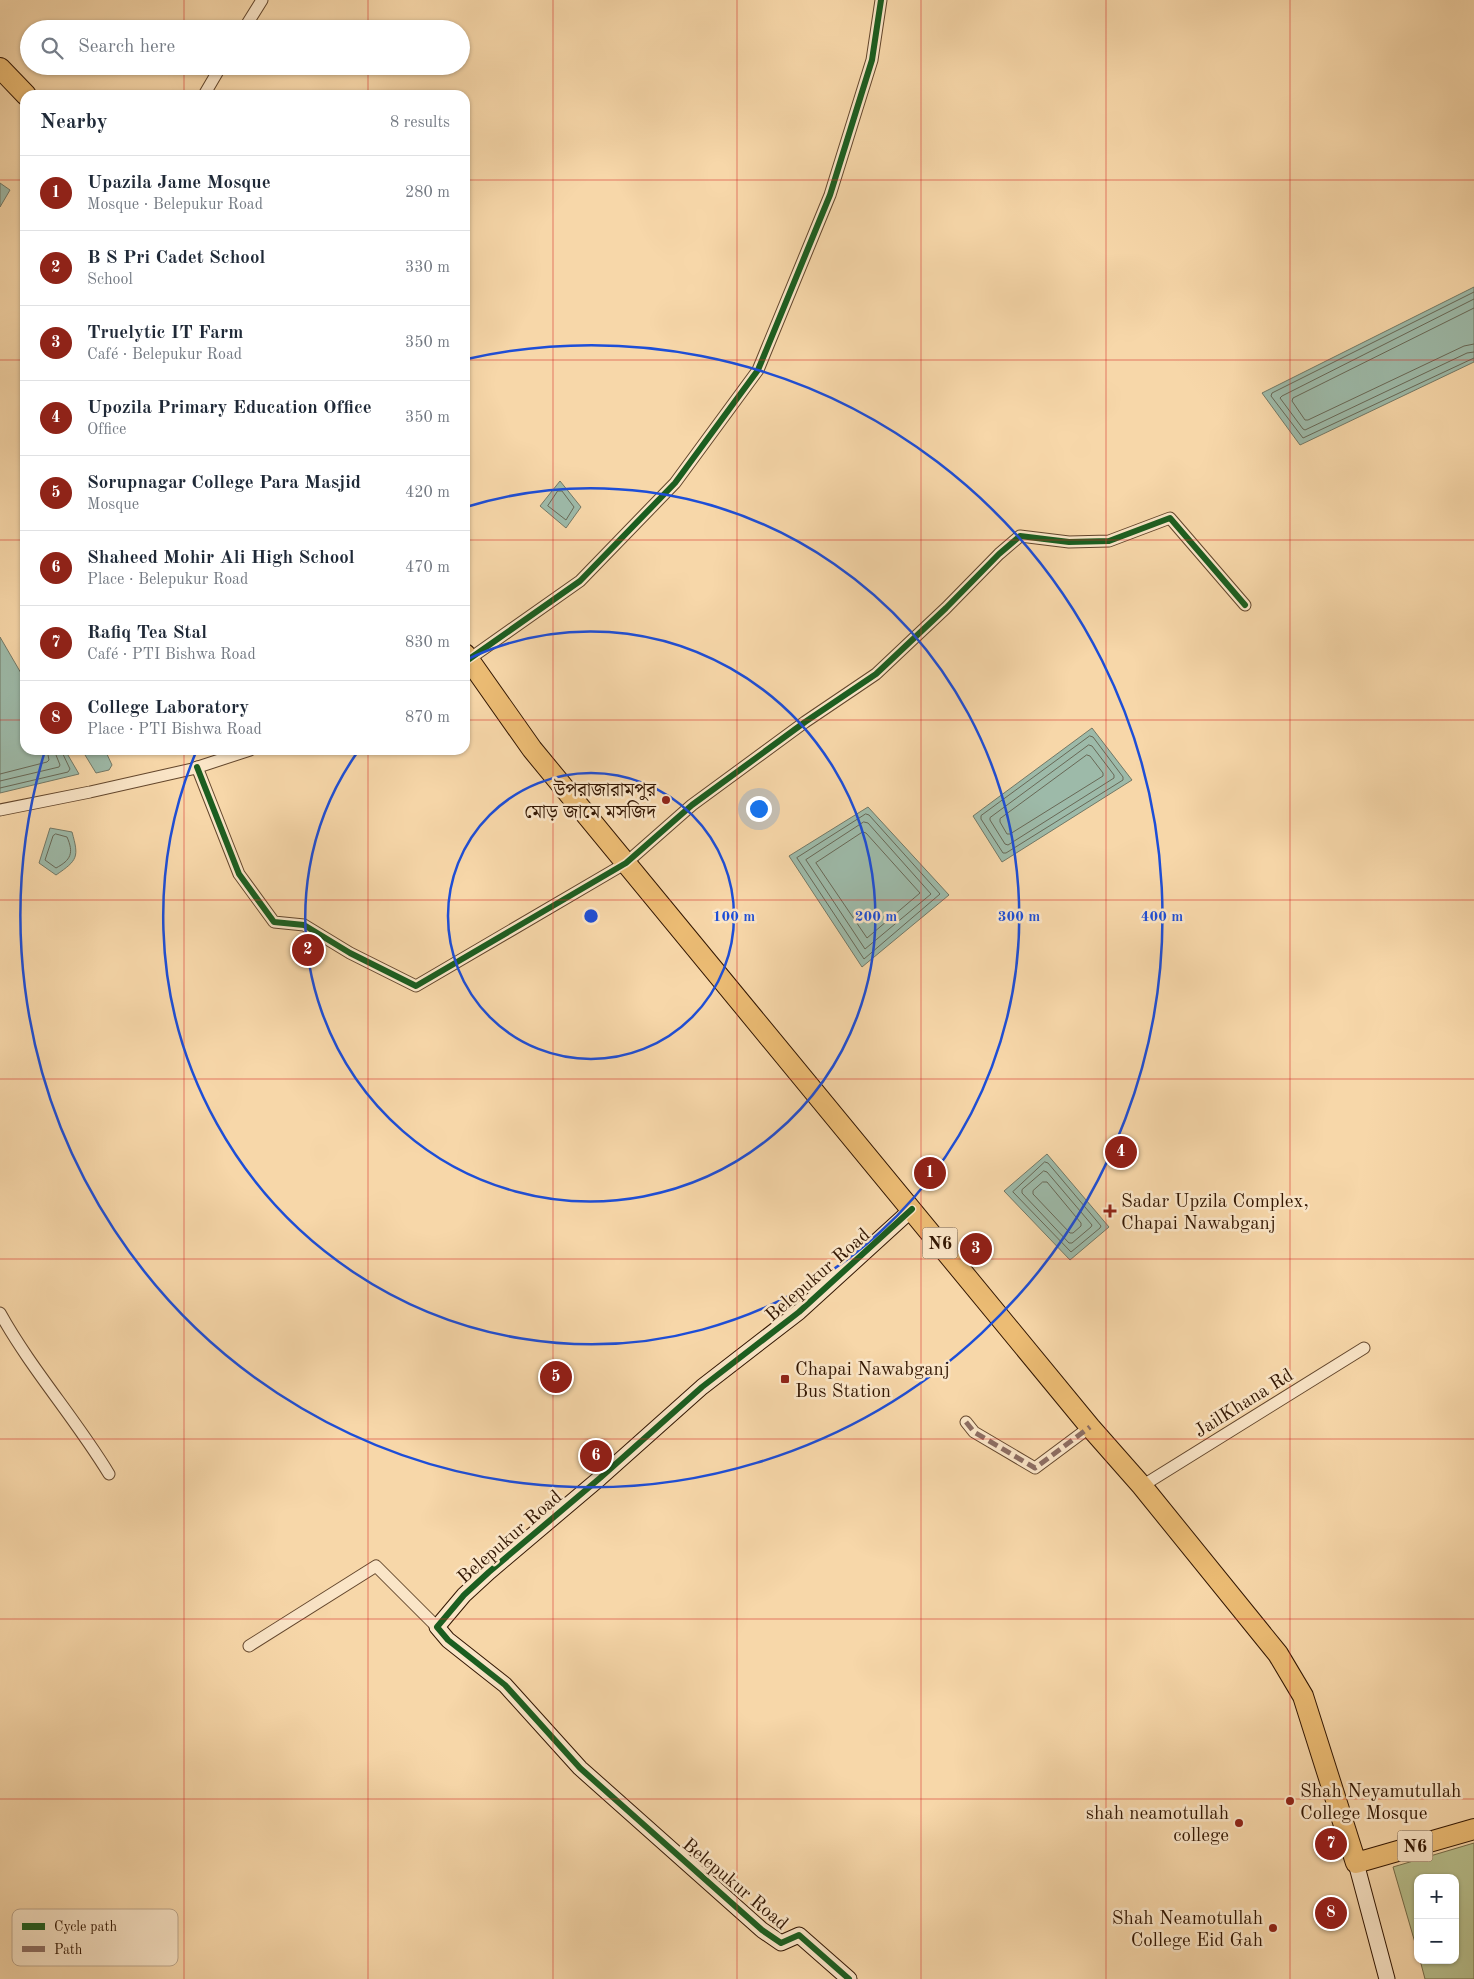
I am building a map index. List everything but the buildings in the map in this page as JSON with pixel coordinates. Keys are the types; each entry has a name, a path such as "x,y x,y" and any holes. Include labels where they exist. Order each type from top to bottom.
{"highway":[{"path":"0,68 21,90"},
{"name":"N6","path":"470,664 532,749 1090,1427 1142,1486 1278,1654 1304,1696 1356,1863 1474,1830"}],"street":[{"path":"250,20 262,0"},
{"path":"470,655 580,581 675,483 758,370 830,195 872,60 880,0"},
{"path":"207,90 216,75"},
{"path":"197,767 239,874 274,922 304,925 350,953 416,986 626,863 692,805 805,722 876,674 946,608 998,554 1020,536 1069,542 1109,541 1170,518 1245,605"},
{"path":"0,810 90,792 197,767 234,755"},
{"name":"Belepukur Road","path":"849,1979 800,1935 781,1943 762,1930 580,1768 505,1685 448,1640 437,1627 464,1595 489,1572 600,1478 702,1387 799,1312 912,1209"},
{"path":"0,1313 13,1336 92,1445 109,1474"},
{"name":"JailKhana Rd","path":"1142,1486 1364,1348"},
{"path":"966,1422 974,1432 1035,1468 1090,1427"},
{"path":"249,1646 376,1566 437,1627"},
{"path":"1356,1863 1387,1979"}],"green space":[{"path":"1474,1843 1474,1979 1425,1979 1421,1964 1459,1964 1459,1874 1414,1874 1414,1939 1393,1867"}],"water":[{"path":"0,183 10,190 0,207"},
{"path":"1474,287 1474,362 1300,445 1262,393"},
{"path":"560,481 581,507 566,528 540,506"},
{"path":"0,637 20,671 20,755 68,755 79,774 0,793"},
{"path":"1092,728 1132,780 1002,862 973,816"},
{"path":"85,755 107,755 112,765 109,770 96,773"},
{"path":"868,807 949,895 862,967 789,856"},
{"path":"50,828 72,832 76,847 73,861 56,875 39,863"},
{"path":"1047,1154 1109,1227 1070,1260 1004,1191"}],"marked path":[{"path":"966,1422 974,1432 1035,1468 1090,1427"}],"cycle path":[{"path":"470,658 580,581 675,483 758,370 830,195 872,60 881,0"},
{"path":"197,767 239,874 274,922 304,925 350,953 416,986 626,863 692,805 805,722 876,674 946,608 999,554 1020,536 1069,542 1109,541 1170,518 1245,605"},
{"path":"849,1979 799,1935 781,1943 762,1930 580,1768 505,1685 448,1640 437,1627 464,1595 489,1572 600,1478 702,1387 799,1312 912,1209"}],"place":[{"name":"উপরাজারামপুর মোড় জামে মসজিদ","path":"666,800"},
{"name":"B S Pri Cadet School","path":"308,950"},
{"name":"Upozila Primary Education Office","path":"1121,1152"},
{"name":"Upazila Jame Mosque","path":"930,1173"},
{"name":"Sadar Upzila Complex, Chapai Nawabganj","path":"1110,1211"},
{"name":"Truelytic IT Farm","path":"976,1249"},
{"name":"Sorupnagar College Para Masjid","path":"556,1377"},
{"name":"Chapai Nawabganj Bus Station","path":"785,1379"},
{"name":"Shaheed Mohir Ali High School","path":"596,1456"},
{"name":"Shah Neyamutullah College Mosque","path":"1290,1801"},
{"name":"shah neamotullah college","path":"1239,1823"},
{"name":"Rafiq Tea Stal","path":"1331,1844"},
{"name":"College Laboratory","path":"1331,1913"},
{"name":"Shah Neamotullah College Eid Gah","path":"1273,1928"}]}
